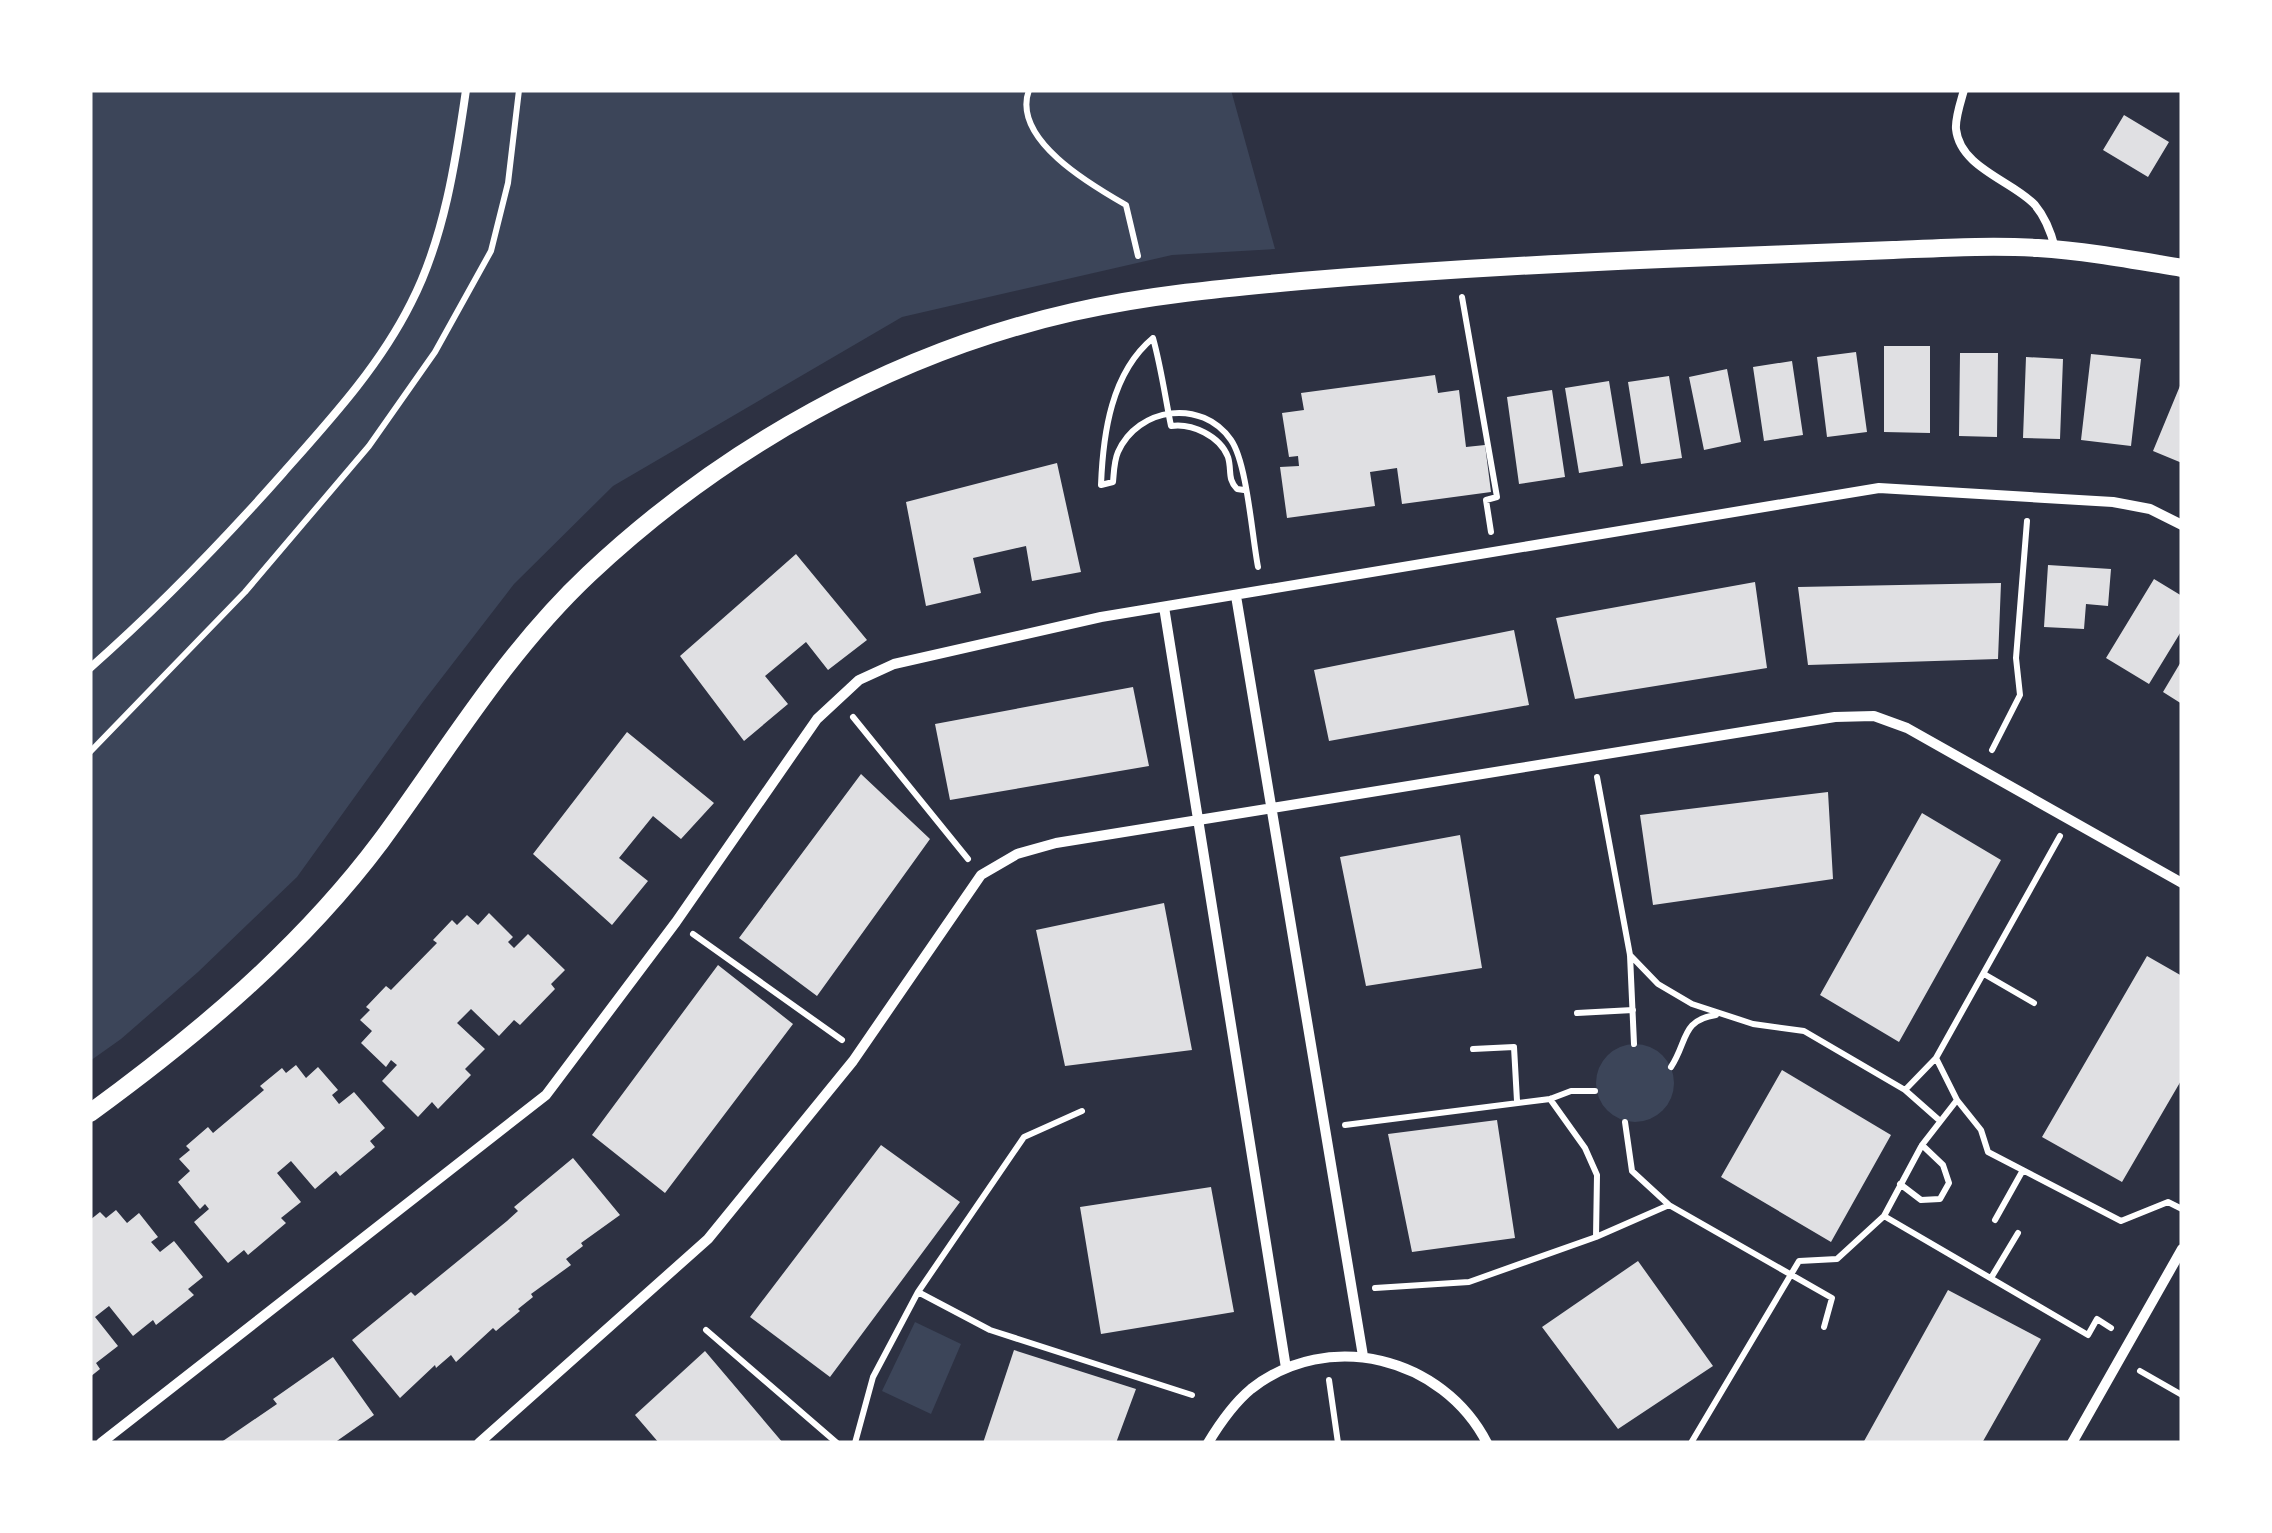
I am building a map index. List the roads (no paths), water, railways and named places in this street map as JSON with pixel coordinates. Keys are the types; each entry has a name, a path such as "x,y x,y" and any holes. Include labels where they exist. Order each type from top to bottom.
{"street":[{"path":"90,1113 183,1044 302,932 380,842 492,681 558,604 630,536 731,461 813,411 884,376 960,346 1066,314 1145,297 1458,267 1946,248 2056,250 2182,268"},
{"path":"101,1443 534,1107 676,922 817,719 859,680 894,664 1101,617 1879,488 2113,502 2150,509 2182,525"},
{"path":"1236,596 1363,1356"},
{"path":"1164,607 1286,1368"},
{"path":"480,1443 708,1239 859,1053 981,875 1016,854 1056,843 1835,716 1874,716 1907,728 2182,883"},
{"path":"2072,1443 2182,1249"},
{"path":"1208,1443 1226,1414 1252,1389 1286,1368 1326,1357 1363,1356 1397,1363 1435,1383 1460,1404 1486,1443"}],"lane":[{"path":"90,668 156,610 218,546 338,412 391,340 413,300 443,214 454,172 466,90"},
{"path":"1964,90 1956,130 1968,154 2032,202 2048,223 2056,250"}]}
